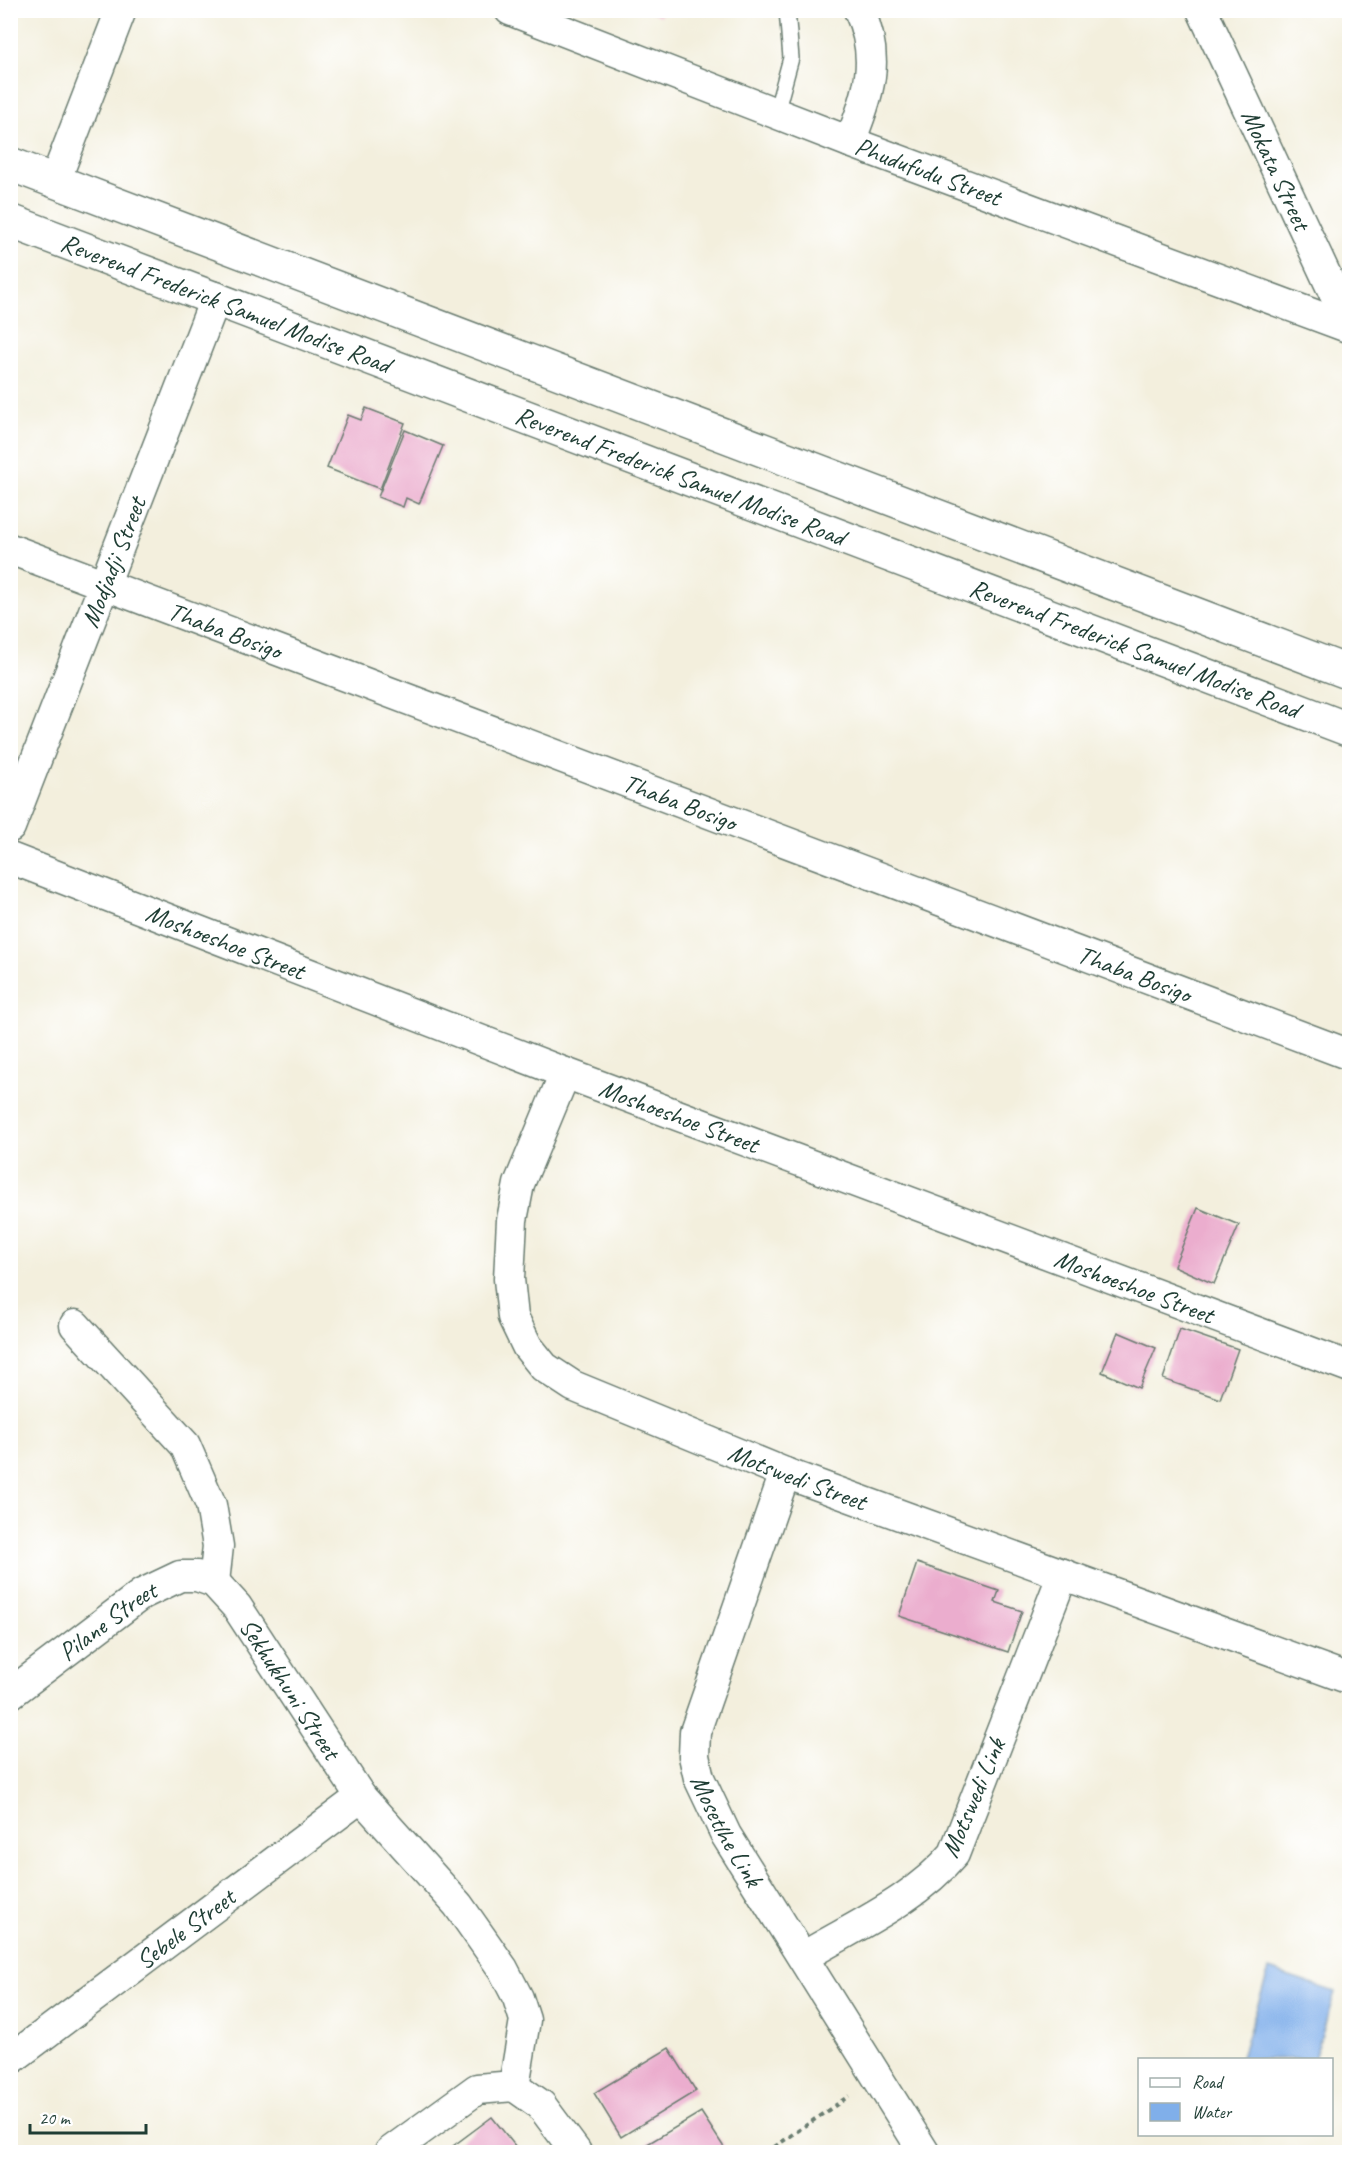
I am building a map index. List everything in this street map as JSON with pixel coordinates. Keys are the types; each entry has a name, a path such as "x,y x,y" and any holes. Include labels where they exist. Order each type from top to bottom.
{"main road":[{"name":"Reverend Frederick Samuel Modise Road","path":"10,164 1350,673"},
{"name":"Reverend Frederick Samuel Modise Road","path":"10,221 216,297 1350,730"}],"street":[{"path":"55,181 121,10"},
{"name":"Phudufudu Street","path":"510,10 776,114 1350,328"},
{"path":"850,142 870,90 871,55 867,27 859,10"},
{"name":"Mokata Street","path":"1202,10 1350,328"},
{"name":"Modjadji Street","path":"10,827 216,297"},
{"name":"Thaba Bosigo","path":"10,549 1350,1055"},
{"name":"Moshoeshoe Street","path":"10,858 565,1073 1350,1367"},
{"name":"Motswedi Street","path":"565,1073 519,1184 512,1220 509,1279 513,1317 527,1346 544,1367 573,1386 785,1473 1350,1679"},
{"path":"75,1325 185,1445 211,1505 218,1546 214,1582"},
{"name":"Mosetlhe Link","path":"785,1473 694,1732 694,1756 699,1778 726,1835 924,2152"},
{"name":"Motswedi Link","path":"803,1957 907,1896 937,1874 954,1854 1063,1574"},
{"name":"Pilane Street","path":"10,1694 142,1594 180,1576 197,1576 214,1582"},
{"name":"Sekhukhuni Street","path":"214,1582 237,1607 361,1797 458,1905 503,1969 518,1998 525,2020 514,2086"},
{"name":"Sebele Street","path":"10,2060 361,1797"},
{"path":"390,2152 477,2089 514,2086 541,2105 576,2152"}],"lane":[{"path":"776,114 789,74 791,58 787,10"}],"path":[{"path":"767,2152 877,2077"}],"water":[{"path":"1269,1970 1335,1992 1314,2058 1240,2058"}],"building":[{"path":"647,10 662,10 660,16"},
{"path":"704,10 718,10 716,15"},
{"path":"366,408 405,423 380,489 327,468 348,415 361,420"},
{"path":"405,430 443,446 419,504 406,498 403,507 378,497"},
{"path":"1198,1208 1239,1225 1214,1284 1174,1266"},
{"path":"1180,1329 1238,1349 1220,1399 1163,1379"},
{"path":"1118,1332 1156,1348 1139,1388 1102,1372"},
{"path":"917,1563 999,1591 995,1602 1022,1611 1008,1652 899,1616"},
{"path":"669,2048 696,2091 621,2137 594,2093"},
{"path":"701,2112 727,2152 634,2152"},
{"path":"492,2117 520,2152 445,2152"}]}
